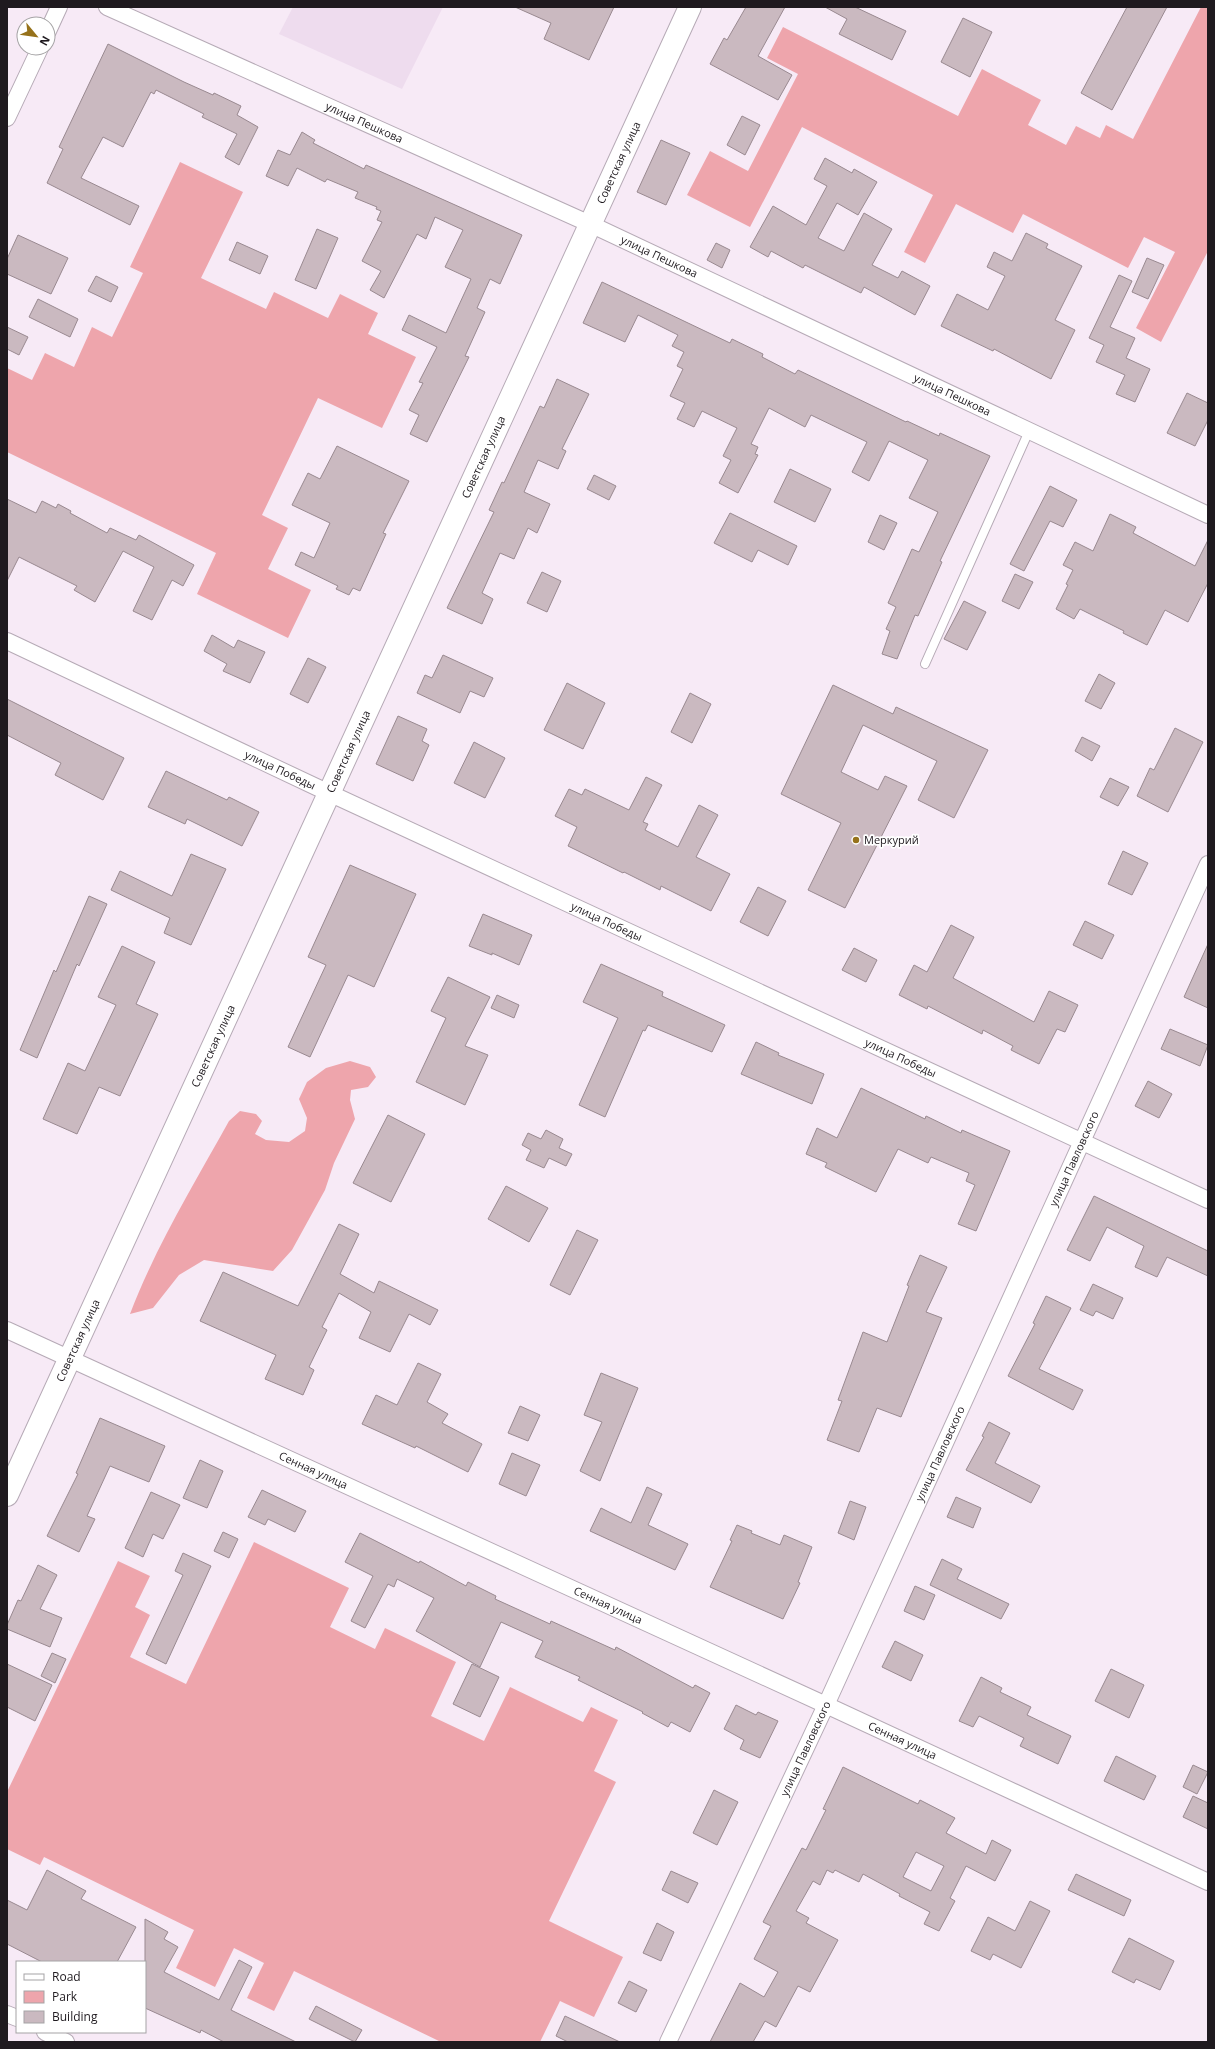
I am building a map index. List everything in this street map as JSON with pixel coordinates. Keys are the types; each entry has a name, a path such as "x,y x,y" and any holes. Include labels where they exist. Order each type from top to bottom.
{"street":[{"name":"улица Пешкова","path":"107,7 590,224 1208,515"},
{"name":"Советская улица","path":"7,1495 690,7"},
{"path":"7,118 36,56"},
{"name":"улица Победы","path":"7,641 329,793 1208,1200"},
{"name":"улица Павловского","path":"668,2042 826,1705 1208,864"},
{"name":"Сенная улица","path":"7,1330 826,1705 1208,1882"},
{"path":"47,2033 66,2042"}],"lane":[{"path":"925,664 1029,431"}],"shaded area":[{"path":"293,7 443,7 402,89 279,34"}],"green space":[{"path":"1201,7 1208,7 1208,251 1161,342 1136,328 1175,252 1144,237 1128,268 1023,214 1013,233 956,204 925,263 904,252 933,195 802,127 750,227 687,195 710,151 748,171 798,74 767,58 783,27 958,116 982,69 1041,100 1028,125 1066,145 1076,126 1100,138 1106,125 1133,139"},
{"path":"180,162 243,192 201,278 266,309 274,292 328,318 340,294 378,313 368,334 416,357 382,428 318,398 262,515 288,528 268,569 311,590 288,638 197,594 216,553 7,452 7,368 32,380 45,353 74,367 92,327 112,337 143,273 130,267"},
{"path":"350,1061 370,1067 376,1077 368,1087 351,1090 350,1100 355,1119 334,1163 325,1190 292,1250 273,1271 204,1260 179,1275 153,1308 130,1314 140,1289 164,1240 229,1121 240,1111 256,1114 262,1121 255,1134 266,1140 289,1142 305,1131 307,1118 299,1099 307,1082 326,1068"},
{"path":"254,1542 349,1588 330,1627 375,1649 385,1628 456,1662 431,1716 484,1741 510,1687 583,1722 591,1707 618,1720 594,1771 616,1782 549,1921 623,1957 594,2017 560,2001 540,2042 441,2042 294,1971 274,2011 247,1998 264,1963 234,1948 215,1987 176,1968 194,1930 44,1857 40,1865 7,1849 7,1792 118,1561 150,1576 135,1607 150,1615 130,1657 186,1684"}],"building":[{"path":"515,7 614,7 589,60 544,39 551,23"},
{"path":"746,7 785,7 758,56 792,75 778,100 710,64 724,38 727,40"},
{"path":"825,7 855,7 906,31 892,60 839,34 847,19"},
{"path":"1127,7 1167,7 1112,110 1081,93"},
{"path":"963,18 992,32 970,77 941,62"},
{"path":"108,44 184,82 213,95 214,93 241,106 237,115 258,127 239,165 225,157 237,134 202,117 204,114 156,90 154,94 151,92 123,147 103,137 81,178 139,206 130,225 47,183 63,149 59,147"},
{"path":"742,116 760,125 745,155 727,145"},
{"path":"302,132 315,140 313,143 364,169 366,165 522,235 500,284 490,279 477,308 485,312 465,356 469,357 427,442 410,434 419,415 409,410 423,383 419,382 437,347 402,330 409,315 446,333 471,279 445,267 463,230 435,217 426,239 417,234 384,298 370,290 381,271 362,261 382,222 377,220 381,211 376,209 377,207 355,198 358,192 327,179 325,182 297,168 288,186 266,176 278,150 290,155"},
{"path":"661,140 690,153 666,205 637,192"},
{"path":"825,158 852,173 854,169 877,182 858,215 837,203 818,238 844,251 864,213 892,229 872,265 898,278 902,271 930,286 915,315 864,287 861,293 805,265 803,268 771,251 768,257 750,247 773,206 806,225 827,186 814,179"},
{"path":"317,229 338,238 316,289 295,280"},
{"path":"1026,233 1048,244 1046,248 1082,266 1055,320 1075,330 1051,379 994,349 993,351 941,326 957,294 988,310 1005,276 987,267 994,252 1012,261"},
{"path":"18,235 68,258 51,294 7,274 7,259"},
{"path":"237,242 268,256 260,274 229,260"},
{"path":"716,243 730,250 722,268 707,260"},
{"path":"1147,258 1164,265 1148,299 1132,292"},
{"path":"1119,275 1132,281 1110,327 1135,338 1126,358 1150,369 1135,402 1116,394 1125,375 1096,362 1104,345 1089,338"},
{"path":"96,276 118,287 111,302 88,291"},
{"path":"602,282 730,343 732,339 763,354 762,357 795,374 798,370 906,422 907,421 939,436 940,433 990,456 940,561 942,562 918,616 915,615 897,659 882,654 890,631 886,629 896,607 888,603 912,549 919,552 938,512 909,498 928,460 889,441 869,481 852,472 867,442 811,415 805,427 769,408 751,444 758,447 755,454 758,455 738,493 719,483 731,460 723,456 737,428 702,411 694,427 677,419 685,403 670,396 683,369 677,366 684,352 672,346 678,335 638,315 625,342 583,323"},
{"path":"38,299 78,319 70,337 29,317"},
{"path":"7,327 28,337 19,355 7,349"},
{"path":"557,379 589,394 562,449 566,451 558,469 538,460 524,492 550,504 537,533 528,528 514,559 500,553 482,593 493,599 482,624 447,608 494,512 489,510 502,482 504,483 540,406 544,408"},
{"path":"1187,393 1208,403 1208,420 1195,446 1167,433"},
{"path":"337,446 409,481 383,533 386,534 360,591 353,588 349,595 336,589 338,586 295,565 301,552 314,558 330,523 292,505 308,473 320,479"},
{"path":"790,469 831,489 815,522 774,502"},
{"path":"594,475 616,486 609,500 587,489"},
{"path":"1050,486 1077,500 1063,527 1050,521 1024,571 1010,564"},
{"path":"7,499 36,513 42,501 56,508 58,504 71,511 70,513 107,533 110,528 136,540 139,535 194,565 183,586 172,580 152,620 133,611 154,567 123,551 95,602 74,590 77,586 19,557 7,581"},
{"path":"730,513 797,546 788,565 758,550 752,562 714,543"},
{"path":"1110,514 1136,527 1133,533 1195,566 1208,540 1208,583 1188,622 1165,610 1147,645 1123,633 1124,631 1080,609 1074,619 1056,609 1068,585 1066,584 1073,570 1063,565 1075,542 1093,551"},
{"path":"880,515 897,523 884,550 868,542"},
{"path":"542,572 561,581 547,612 527,603"},
{"path":"1015,574 1033,582 1019,609 1002,601"},
{"path":"964,601 986,612 967,650 944,639"},
{"path":"212,635 234,648 238,640 265,652 250,683 223,671 227,664 204,651"},
{"path":"443,655 493,678 484,697 470,691 460,713 417,693 425,675 432,678"},
{"path":"308,658 326,667 308,703 290,694"},
{"path":"1099,674 1115,683 1101,709 1085,701"},
{"path":"567,683 605,703 583,749 544,730"},
{"path":"833,685 893,714 896,707 988,750 954,818 918,800 937,761 863,725 841,772 878,790 885,776 907,786 845,908 808,890 841,823 781,794"},
{"path":"690,693 711,704 692,743 671,732"},
{"path":"7,699 124,758 103,800 55,775 61,763 7,735"},
{"path":"398,716 427,729 422,741 429,745 413,781 376,764"},
{"path":"1175,728 1203,742 1168,812 1137,796 1150,768 1154,770"},
{"path":"1082,737 1100,746 1092,761 1075,751"},
{"path":"474,742 505,758 485,798 454,783"},
{"path":"166,771 227,800 229,797 259,812 242,846 187,819 185,824 148,807"},
{"path":"646,777 662,785 643,822 648,824 645,830 678,847 699,805 718,815 696,857 730,874 711,911 661,886 660,890 568,846 577,827 555,816 569,789 582,795 585,789 629,810"},
{"path":"1110,778 1129,787 1118,806 1100,797"},
{"path":"1123,851 1148,863 1132,895 1108,884"},
{"path":"191,854 226,869 191,945 164,933 170,918 111,890 120,871 172,896"},
{"path":"350,865 416,894 374,987 348,975 310,1057 288,1047 326,965 308,957"},
{"path":"758,887 786,901 768,936 740,922"},
{"path":"89,896 107,904 79,966 77,964 37,1058 20,1050 54,970 56,972"},
{"path":"483,914 532,935 519,965 492,953 492,955 469,946"},
{"path":"1085,921 1114,935 1102,959 1073,945"},
{"path":"951,925 974,937 953,978 1034,1022 1049,991 1078,1005 1065,1032 1057,1029 1039,1064 1011,1050 1013,1046 983,1030 982,1034 928,1006 927,1009 899,995 914,965 927,972"},
{"path":"1208,944 1208,1008 1184,997"},
{"path":"122,946 155,962 136,1004 158,1014 120,1096 99,1087 77,1134 43,1119 68,1063 85,1071 116,1005 98,997"},
{"path":"854,948 877,960 866,982 842,970"},
{"path":"601,964 663,992 662,996 725,1025 712,1052 648,1025 645,1031 643,1030 605,1117 579,1105 618,1018 583,1002"},
{"path":"448,977 490,997 465,1046 488,1055 465,1105 416,1082 446,1018 431,1011"},
{"path":"497,995 519,1005 514,1018 491,1008"},
{"path":"1170,1029 1208,1045 1200,1066 1161,1049"},
{"path":"756,1042 779,1053 778,1055 824,1074 812,1104 741,1074"},
{"path":"1148,1081 1172,1094 1159,1118 1135,1106"},
{"path":"861,1088 925,1119 926,1116 961,1133 962,1130 1010,1151 976,1231 958,1224 975,1185 966,1181 969,1173 931,1157 928,1163 898,1149 876,1192 825,1167 827,1163 806,1154 817,1128 837,1138"},
{"path":"388,1115 425,1134 391,1202 353,1183"},
{"path":"546,1130 563,1139 559,1148 572,1154 566,1166 549,1158 544,1168 526,1160 531,1150 522,1145 528,1133 541,1139"},
{"path":"506,1186 548,1208 529,1242 488,1219"},
{"path":"1094,1196 1208,1251 1208,1276 1167,1257 1157,1277 1135,1267 1144,1246 1107,1227 1090,1261 1067,1250"},
{"path":"339,1224 359,1234 340,1274 374,1293 379,1281 438,1310 430,1325 409,1314 390,1352 359,1338 371,1312 339,1293 322,1327 327,1330 309,1367 314,1370 303,1395 265,1379 276,1355 200,1321 223,1272 298,1306"},
{"path":"577,1230 598,1240 570,1295 550,1285"},
{"path":"920,1255 947,1267 926,1312 942,1318 901,1417 877,1408 859,1452 827,1440 842,1401 838,1400 863,1332 887,1342 909,1286 907,1285"},
{"path":"1093,1284 1123,1298 1113,1319 1096,1311 1093,1316 1080,1310"},
{"path":"1046,1296 1071,1308 1039,1369 1083,1390 1073,1410 1008,1376 1035,1324 1033,1323"},
{"path":"418,1363 441,1374 427,1402 448,1414 442,1423 482,1444 468,1472 416,1446 415,1448 362,1424 376,1395 397,1405"},
{"path":"601,1373 638,1388 600,1481 580,1471 602,1422 584,1415"},
{"path":"520,1406 540,1415 528,1441 508,1433"},
{"path":"100,1418 165,1446 149,1482 110,1466 87,1516 95,1519 79,1552 47,1536 78,1474 76,1473"},
{"path":"989,1422 1010,1433 995,1463 1040,1486 1031,1503 966,1470 984,1437 982,1436"},
{"path":"512,1453 540,1465 526,1496 499,1484"},
{"path":"200,1460 223,1471 207,1508 183,1498"},
{"path":"647,1487 662,1494 648,1525 688,1544 675,1570 590,1531 601,1508 631,1523"},
{"path":"262,1490 306,1511 295,1532 268,1519 265,1525 248,1517"},
{"path":"151,1492 180,1505 163,1539 153,1534 143,1557 125,1548"},
{"path":"956,1497 981,1508 973,1528 947,1517"},
{"path":"850,1501 866,1507 854,1540 838,1533"},
{"path":"737,1525 752,1531 751,1533 780,1545 784,1535 812,1547 798,1582 800,1583 783,1619 710,1587 732,1541 730,1540"},
{"path":"223,1532 238,1539 229,1558 214,1551"},
{"path":"360,1533 419,1563 420,1561 466,1586 468,1582 496,1596 495,1599 550,1624 551,1621 615,1650 616,1647 693,1688 695,1685 710,1693 690,1732 671,1722 668,1727 642,1713 643,1712 578,1680 580,1677 535,1657 543,1641 501,1622 480,1667 416,1631 434,1598 397,1579 394,1587 388,1584 365,1628 351,1621 373,1576 345,1562"},
{"path":"183,1553 211,1566 166,1664 146,1654 183,1575 175,1571"},
{"path":"942,1559 962,1569 957,1579 1009,1604 1001,1619 930,1585"},
{"path":"38,1565 57,1575 40,1609 62,1618 50,1647 7,1629 7,1625 18,1600 21,1601"},
{"path":"915,1586 935,1595 924,1620 904,1611"},
{"path":"895,1641 923,1655 911,1681 882,1667"},
{"path":"52,1653 66,1659 55,1683 41,1676"},
{"path":"7,1664 52,1685 35,1721 7,1707"},
{"path":"472,1664 499,1677 480,1717 453,1704"},
{"path":"1111,1669 1144,1685 1129,1718 1095,1701"},
{"path":"981,1677 1002,1688 1000,1692 1031,1707 1027,1715 1071,1736 1058,1764 1020,1746 1024,1738 979,1716 973,1727 959,1721"},
{"path":"736,1705 756,1715 758,1712 778,1721 760,1758 740,1749 744,1740 724,1729"},
{"path":"1116,1756 1156,1776 1144,1800 1104,1781"},
{"path":"1193,1765 1208,1772 1197,1794 1183,1787"},
{"path":"843,1767 918,1804 920,1800 955,1818 946,1833 986,1854 992,1840 1011,1850 995,1881 966,1866 950,1898 955,1901 939,1931 924,1924 930,1912 899,1896 900,1894 863,1874 859,1882 835,1870 833,1873 827,1870 820,1885 813,1881 796,1911 809,1918 806,1923 838,1940 810,1992 798,1986 776,2027 765,2021 753,2042 710,2042 740,1983 764,1997 778,1972 754,1959 771,1926 763,1922 802,1848 806,1850 826,1810 823,1809","holes":["916,1852 944,1866 931,1891 903,1877"]},
{"path":"714,1790 738,1802 717,1845 693,1833"},
{"path":"1193,1796 1208,1803 1208,1829 1183,1817"},
{"path":"47,1870 86,1891 81,1899 136,1927 118,1961 40,1961 7,1944 7,1900 27,1910"},
{"path":"671,1871 698,1883 688,1903 662,1890"},
{"path":"1076,1874 1131,1900 1124,1916 1068,1890"},
{"path":"1030,1901 1050,1911 1021,1968 993,1954 990,1960 971,1951 988,1917 1015,1931"},
{"path":"145,1919 168,1932 164,1939 178,1947 164,1972 219,2000 239,1960 252,1967 231,2010 296,2042 224,2042 201,2030 200,2033 146,2008"},
{"path":"657,1923 674,1932 661,1961 643,1953"},
{"path":"1129,1938 1174,1961 1160,1990 1136,1979 1134,1983 1112,1972"},
{"path":"629,1981 647,1990 636,2012 618,2003"},
{"path":"316,2006 362,2030 355,2042 309,2019"},
{"path":"565,2016 620,2042 568,2042 556,2036"}],"place":[{"name":"Меркурий","path":"856,840"}]}
